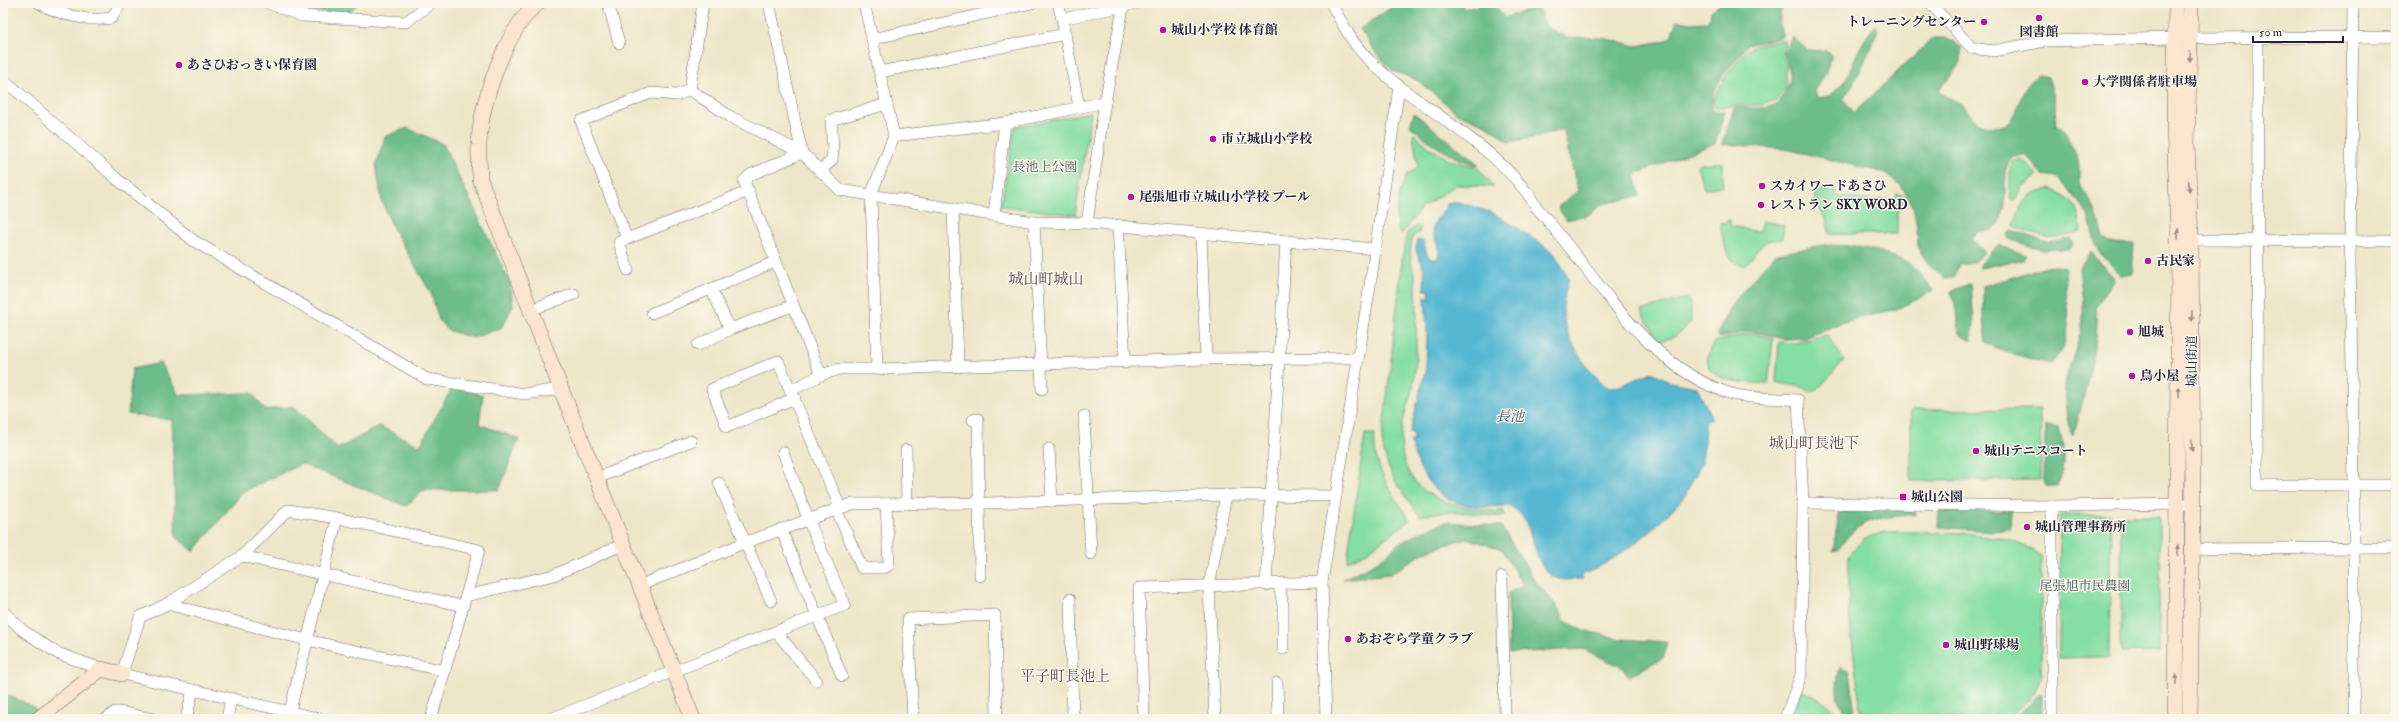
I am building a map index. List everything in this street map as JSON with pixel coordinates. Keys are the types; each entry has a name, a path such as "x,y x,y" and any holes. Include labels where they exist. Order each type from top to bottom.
{"street":[{"path":"39,3 60,13 101,19 112,18 121,3"},
{"path":"268,3 302,16 406,22 431,3"},
{"path":"536,3 518,27 495,74 486,106 479,144 480,179 561,389 641,585 693,719"},
{"path":"608,3 619,43"},
{"path":"690,90 702,3"},
{"path":"769,3 802,153"},
{"path":"864,3 894,136 871,195 877,369"},
{"path":"872,39 1032,3"},
{"path":"1058,3 1079,107"},
{"path":"1062,19 1137,3"},
{"path":"1331,3 1348,34 1368,60 1398,87 1484,150 1525,188 1537,208 1630,324 1667,360 1713,386 1733,394 1798,400 1803,503 1801,675 1785,719"},
{"path":"1930,3 1972,48 1994,51 2045,41 2184,38 2396,37"},
{"name":"城山街道","path":"2175,719 2185,503 2191,240 2184,38 2176,3"},
{"name":"城山街道","path":"2190,719 2192,549 2185,503 2174,124 2184,38 2191,3"},
{"path":"2353,3 2351,37 2351,242 2354,486 2354,719"},
{"path":"1087,222 1105,102 1124,5"},
{"path":"880,72 1065,34"},
{"path":"2258,38 2256,484 2354,486 2396,485"},
{"path":"3,79 117,179 194,241 427,379 525,394 561,389"},
{"path":"1326,719 1322,582 1375,249 1398,87"},
{"path":"690,90 731,117 802,153 840,190 1034,222 1087,222 1375,249"},
{"path":"628,238 582,121 651,93 677,95 690,90"},
{"path":"894,136 1005,123 1105,102"},
{"path":"820,171 832,160 833,147 831,120 887,104"},
{"path":"994,215 1005,123"},
{"path":"802,153 746,178 744,181 792,306 821,375"},
{"path":"628,270 619,242 749,191"},
{"path":"953,208 958,367"},
{"path":"1034,222 1042,389"},
{"path":"1118,225 1125,363"},
{"path":"1201,233 1206,359"},
{"path":"2191,240 2256,239 2351,242 2396,241"},
{"path":"1266,585 1270,495 1286,241"},
{"path":"652,313 775,262"},
{"path":"711,289 730,329"},
{"path":"530,310 574,294"},
{"path":"698,344 730,329 792,306"},
{"path":"886,504 889,565 884,568 862,568 794,394 778,361 712,389 727,426 794,394 821,375 840,369 1125,363 1206,359 1358,358"},
{"path":"1084,416 1091,554"},
{"path":"973,420 978,420 980,576"},
{"path":"597,478 691,441"},
{"path":"1049,449 1052,501"},
{"path":"906,450 907,504"},
{"path":"550,719 777,633 845,605 808,519 783,452"},
{"path":"719,483 744,543 771,601"},
{"path":"641,585 744,543 852,504 979,503 1270,495 1336,496"},
{"path":"1215,719 1209,587 1226,496"},
{"path":"1803,503 2052,506 2185,503"},
{"path":"2052,506 2052,719"},
{"path":"122,674 140,617 167,604 242,556 288,510 337,518 479,550 431,719"},
{"path":"290,711 337,518"},
{"path":"781,529 842,676"},
{"path":"242,556 323,574 465,601 554,575 624,544"},
{"path":"2192,549 2396,548"},
{"path":"1502,577 1505,719"},
{"path":"1144,719 1139,588 1209,587 1322,582"},
{"path":"1279,584 1284,606 1283,649"},
{"path":"1070,599 1073,719"},
{"path":"167,604 307,640 445,671"},
{"path":"3,611 22,630 57,654 101,669 322,719"},
{"path":"913,719 908,619 995,615 997,719"},
{"path":"777,633 816,680"},
{"path":"38,719 101,669"},
{"path":"1277,683 1278,719"},
{"path":"186,719 193,690"},
{"path":"227,719 231,698"},
{"path":"106,719 115,712 153,719"}],"green space":[{"path":"282,3 358,3 349,13 298,10"},
{"path":"1398,3 1462,3 1463,9 1494,3 1504,18 1538,7 1546,27 1566,37 1603,38 1636,46 1664,41 1671,37 1677,20 1690,23 1708,22 1711,11 1722,3 1784,3 1780,18 1780,26 1783,34 1781,37 1747,45 1722,76 1717,85 1712,103 1713,112 1725,111 1715,143 1635,174 1640,196 1602,204 1588,215 1566,220 1558,207 1578,191 1563,129 1538,137 1509,142 1488,126 1457,113 1417,80 1393,71 1376,53 1360,29"},
{"path":"1876,25 1878,30 1867,57 1843,99 1854,113 1933,38 1948,38 1961,47 1961,62 1938,92 1960,104 1975,120 1984,125 1995,127 2006,124 2010,121 2022,94 2032,80 2038,75 2048,77 2055,101 2056,126 2065,130 2077,156 2079,163 2080,187 2092,204 2103,238 2110,243 2134,244 2132,274 2122,276 2103,257 2096,245 2088,215 2073,194 2056,177 2043,175 2026,155 2012,156 2005,171 2005,207 1998,226 1990,231 1979,231 1972,239 1985,252 1973,262 1959,264 1954,277 1945,278 1929,265 1918,248 1917,227 1913,206 1901,185 1882,172 1786,149 1722,144 1734,108 1770,107 1779,101 1786,91 1790,81 1790,71 1784,54 1792,37 1808,50 1826,51 1832,55 1825,74 1815,91 1817,98 1830,96 1844,82 1863,43"},
{"path":"1780,40 1784,41 1785,47 1782,54 1786,64 1786,88 1777,99 1761,105 1715,107 1713,101 1719,88 1730,71 1747,50 1756,46"},
{"name":"長池上公園","path":"1091,112 1075,215 1001,206 1015,127"},
{"path":"1414,113 1470,156 1479,166 1442,150 1427,140 1410,126"},
{"path":"407,128 443,144 510,283 513,306 501,328 473,338 447,330 439,320 431,293 394,230 382,202 376,165 385,137"},
{"path":"1413,133 1429,147 1449,160 1477,167 1494,187 1456,185 1421,208 1401,235 1397,227 1396,216 1400,192 1407,175 1418,167"},
{"path":"2022,159 2038,176 2023,186 2016,199 2012,200 2010,197 2010,171 2013,161"},
{"path":"1723,163 1723,186 1704,189 1697,165"},
{"path":"1816,189 1836,192 1835,196 1877,202 1878,199 1895,201 1897,193 1904,196 1897,213 1897,234 1830,234 1827,221 1814,201"},
{"path":"2050,189 2065,196 2074,204 2078,215 2081,232 2062,237 2047,237 2040,236 2014,226 2019,211 2025,200 2035,193"},
{"path":"1730,220 1730,226 1759,232 1762,221 1784,225 1782,239 1763,244 1745,266 1738,264 1726,250 1720,224"},
{"path":"1416,226 1420,227 1419,233 1414,235 1410,250 1416,295 1417,319 1415,367 1413,386 1402,427 1402,450 1407,469 1416,483 1429,494 1445,502 1483,510 1504,511 1505,516 1467,512 1440,512 1420,516 1396,482 1388,464 1382,441 1402,261 1407,233"},
{"path":"2011,230 2050,243 2070,239 2073,244 2069,249 2042,250 2009,239 2007,236"},
{"path":"1822,245 1855,246 1881,252 1912,264 1933,291 1897,309 1843,322 1805,338 1784,339 1751,331 1719,338 1717,334 1733,302 1774,255"},
{"path":"1998,245 2026,255 2023,259 1980,268 1979,264"},
{"path":"2091,252 2115,279 2096,306 2093,356 2074,436 2071,432 2067,418 2065,385 2080,334 2083,318 2083,299 2079,269"},
{"path":"2053,265 2065,268 2068,327 2063,349 2051,364 2002,351 1986,342 1983,319 1983,286"},
{"path":"1971,283 1974,326 1971,341 1959,334 1957,310 1951,291"},
{"path":"1686,298 1691,305 1691,322 1674,337 1659,341 1641,311"},
{"path":"1753,333 1773,339 1768,384 1733,381 1722,378 1713,373 1708,366 1708,355 1714,342"},
{"path":"1827,335 1844,360 1821,386 1810,392 1807,388 1776,382 1779,342 1794,343"},
{"path":"160,363 179,395 252,393 265,410 294,406 338,449 379,426 420,446 452,388 483,395 479,424 519,439 499,490 423,490 406,506 301,464 243,492 194,551 176,537 172,420 128,414 132,369"},
{"name":"城山テニスコート","path":"2040,409 2041,480 1911,481 1911,410"},
{"path":"2045,426 2059,428 2061,436 2063,464 2058,486 2047,486 2044,481"},
{"path":"1365,434 1375,434 1376,457 1380,468 1390,490 1410,520 1367,552 1347,561"},
{"path":"1915,510 1916,514 1880,518 1862,525 1854,530 1838,550 1833,551 1839,513 1844,511"},
{"path":"1939,511 2011,511 2010,529 1992,531 1938,527"},
{"name":"尾張旭市民農園","path":"2060,515 2111,515 2109,657 2059,658"},
{"name":"尾張旭市民農園","path":"2121,516 2159,516 2159,652 2121,653"},
{"path":"1445,522 1501,526 1535,581 1559,609 1565,621 1582,630 1621,639 1667,642 1664,657 1628,677 1624,668 1583,649 1509,653 1508,593 1523,586 1502,549 1466,538 1427,551 1390,574 1343,579 1379,561 1399,544 1422,531"},
{"name":"城山野球場","path":"1885,532 1944,532 1988,536 2008,540 2026,547 2041,556 2041,676 2035,692 2010,719 1866,719 1860,707 1849,615 1849,554 1865,538"},
{"path":"1840,667 1849,672 1855,712 1859,719 1849,719 1839,700 1837,694 1837,682"},
{"path":"1801,690 1824,702 1843,719 1791,719"},
{"path":"3,693 34,707 37,712 28,719 3,719"},
{"path":"2038,695 2042,695 2042,719 2015,719"}],"water":[{"name":"長池","path":"1458,202 1493,213 1554,253 1569,279 1564,296 1563,309 1568,334 1586,365 1609,388 1618,387 1652,372 1671,382 1697,387 1712,419 1706,419 1702,463 1686,492 1687,493 1664,518 1639,540 1613,559 1582,575 1583,579 1561,580 1550,574 1543,567 1527,525 1522,516 1512,507 1469,506 1444,497 1435,489 1420,468 1410,441 1414,441 1414,434 1410,432 1426,368 1427,334 1425,297 1430,297 1429,290 1424,290 1424,270 1416,251 1417,240 1423,241 1427,254 1432,259 1438,259 1439,250 1433,232 1434,224 1447,204"}],"place":[{"name":"図書館","path":"2039,18"},
{"name":"トレーニングセンター","path":"1984,22"},
{"name":"城山小学校 体育館","path":"1163,30"},
{"name":"あさひおっきい保育園","path":"179,65"},
{"name":"大学関係者駐車場","path":"2085,82"},
{"name":"市立城山小学校","path":"1213,139"},
{"name":"スカイワードあさひ","path":"1762,186"},
{"name":"尾張旭市立城山小学校 プール","path":"1131,197"},
{"name":"レストラン SKY WORD","path":"1761,205"},
{"name":"古民家","path":"2148,261"},
{"name":"旭城","path":"2130,332"},
{"name":"鳥小屋","path":"2132,376"},
{"name":"城山テニスコート","path":"1976,451"},
{"name":"城山公園","path":"1903,497"},
{"name":"城山管理事務所","path":"2027,527"},
{"name":"あおぞら学童クラブ","path":"1348,639"},
{"name":"城山野球場","path":"1946,645"}],"district":[{"name":"城山町城山","path":"1046,279"},
{"name":"城山町長池下","path":"1814,443"},
{"name":"平子町長池上","path":"1065,676"}]}
